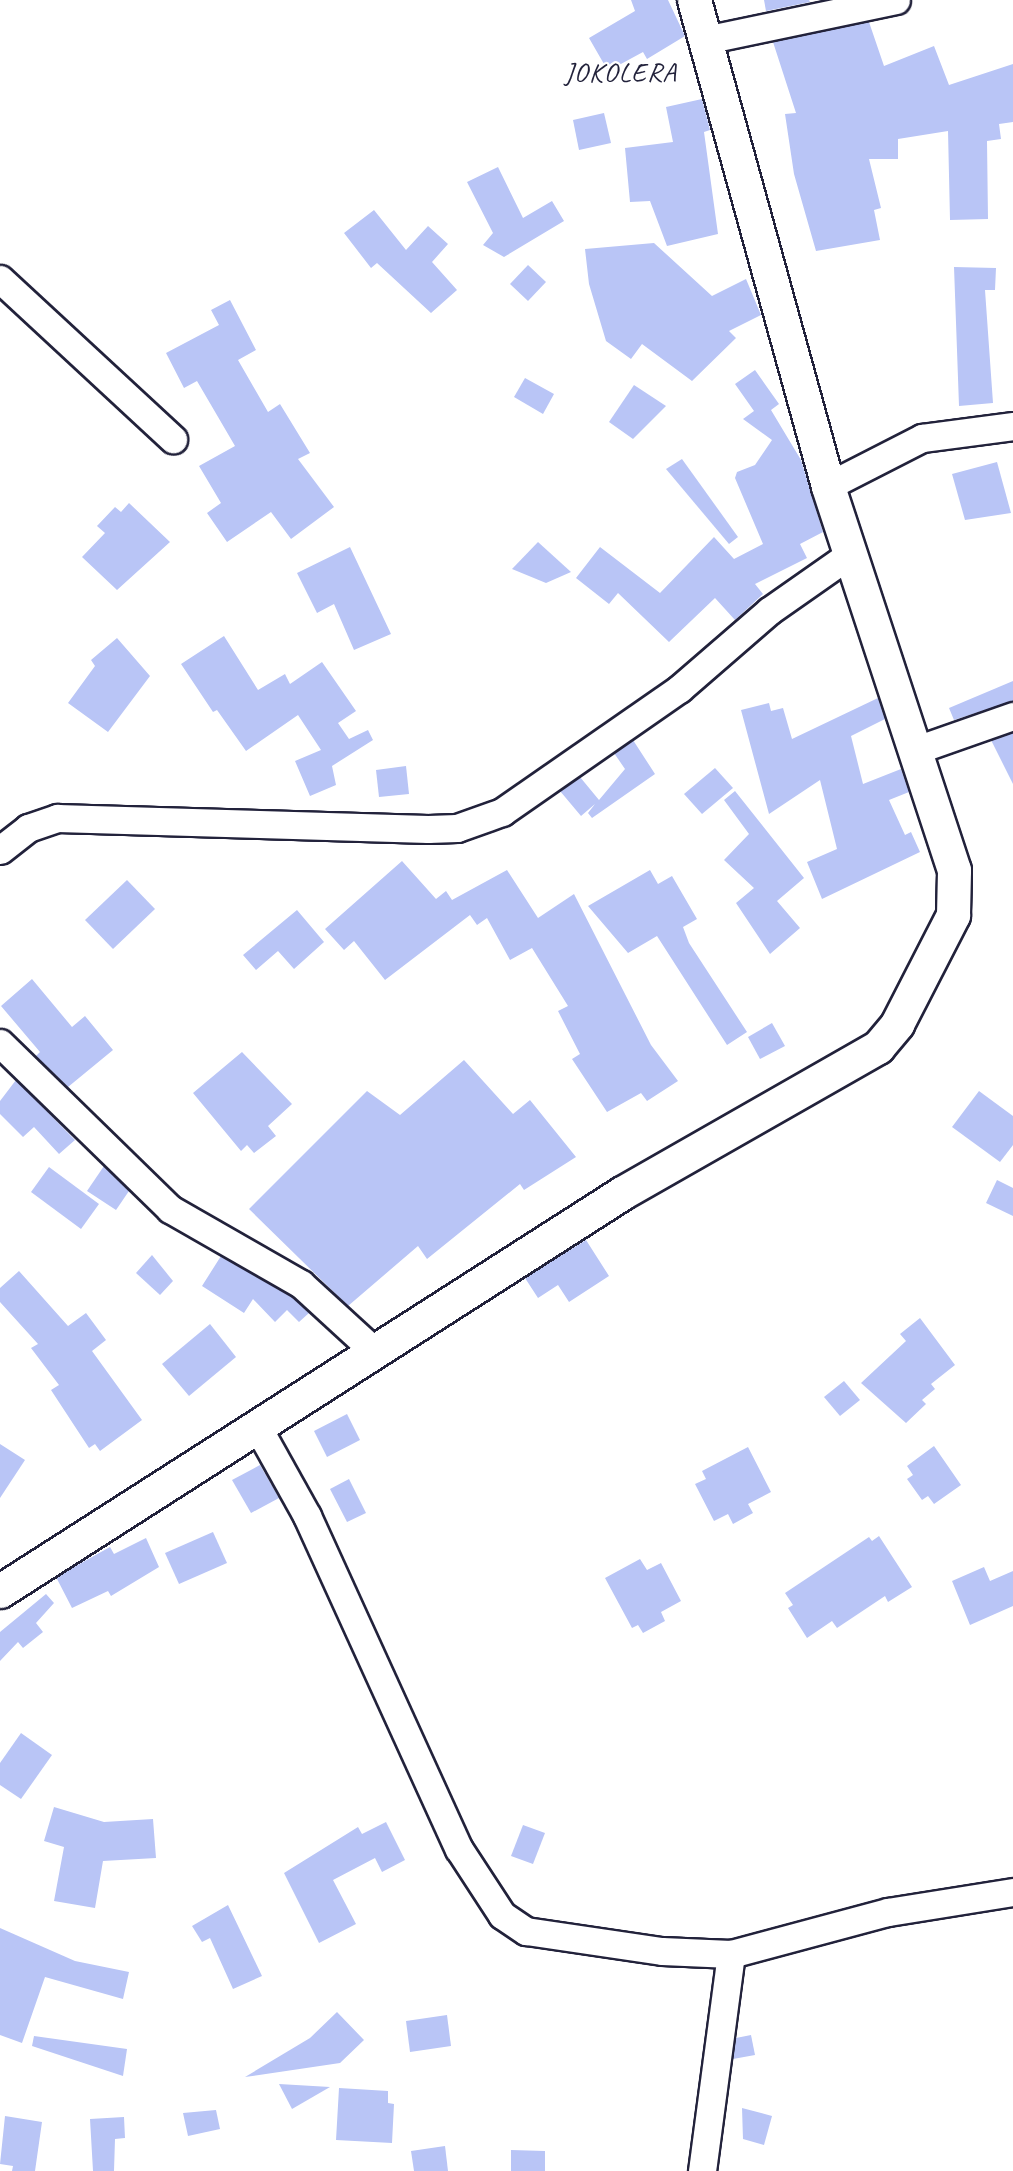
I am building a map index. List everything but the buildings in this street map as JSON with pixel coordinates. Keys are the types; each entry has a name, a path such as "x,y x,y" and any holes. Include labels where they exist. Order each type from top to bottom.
{"street":[{"path":"0,1591 257,1426 372,1349 622,1193 878,1047 897,1024 953,915 954,870 828,486 694,0"},
{"path":"705,40 896,0"},
{"path":"0,279 172,439"},
{"path":"828,486 922,438 1013,426"},
{"path":"0,850 28,828 57,818 457,828 502,812 679,689 769,611 849,555"},
{"path":"916,750 1013,716"},
{"path":"0,1043 170,1209 301,1284 372,1349"},
{"path":"257,1426 307,1516 459,1849 502,1915 526,1931 662,1951 731,1954 888,1912 1013,1892"},
{"path":"702,2171 731,1954"}],"district":[{"name":"JOKOLERA","path":"621,73"}]}
